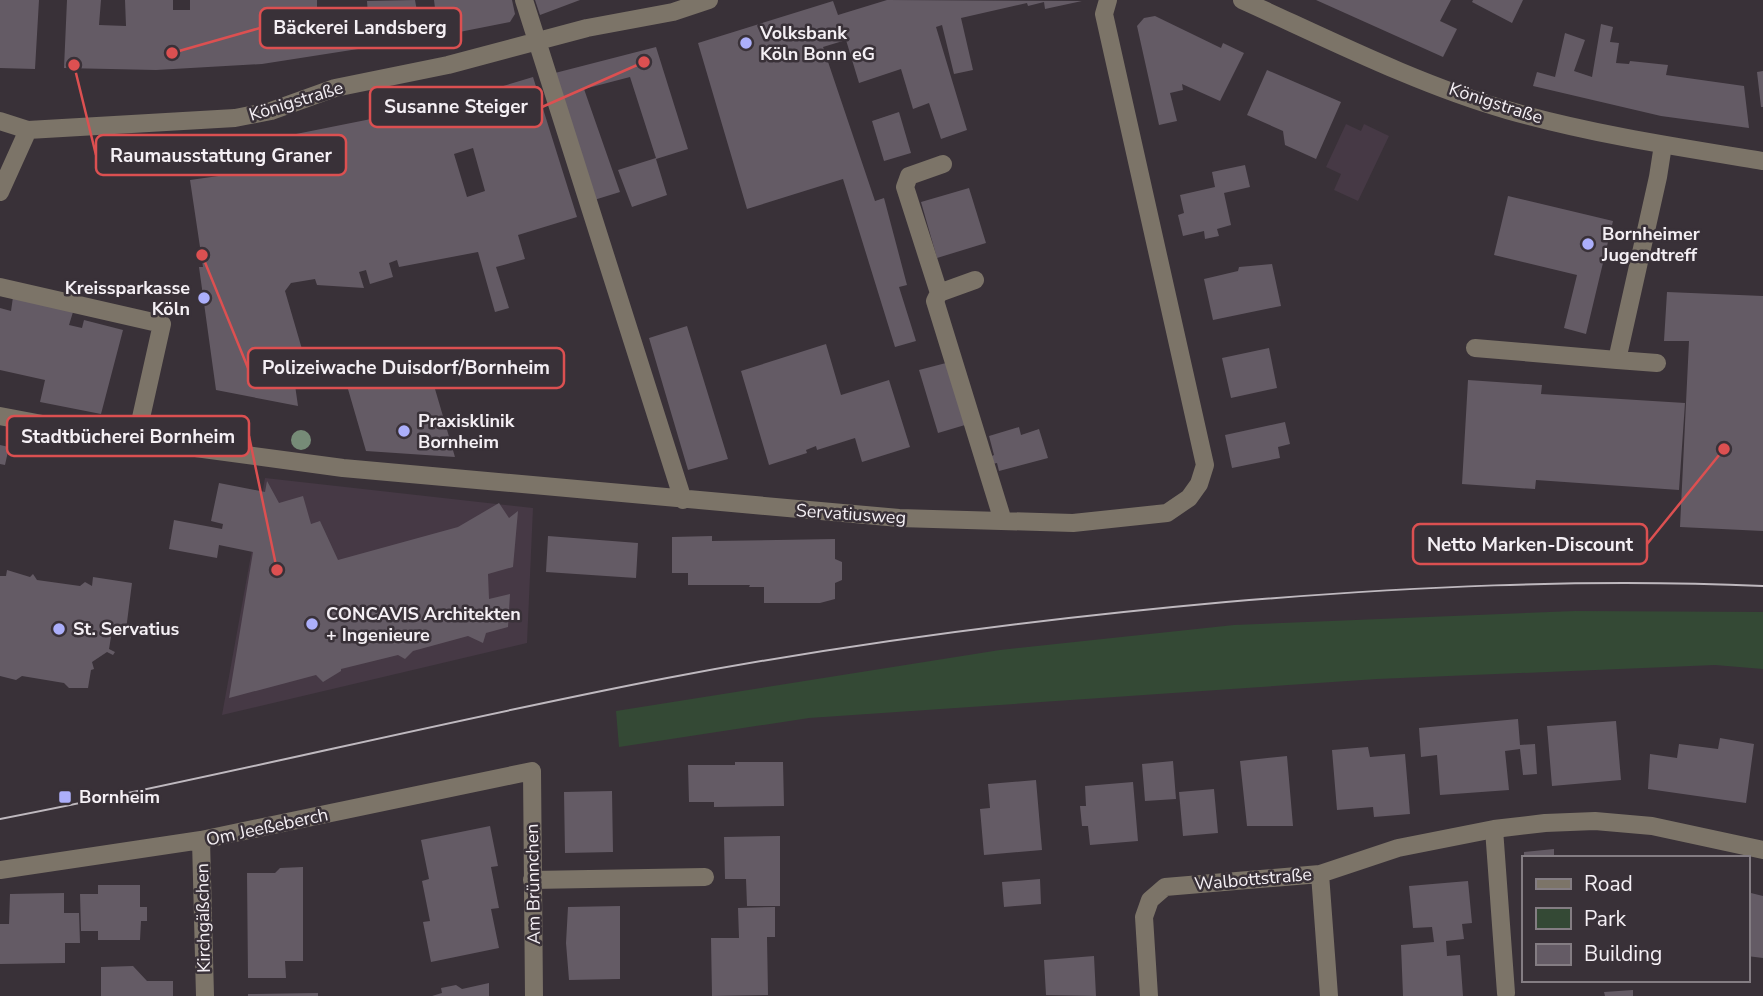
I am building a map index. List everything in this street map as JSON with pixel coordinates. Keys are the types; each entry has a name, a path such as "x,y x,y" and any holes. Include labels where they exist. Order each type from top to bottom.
{"street":[{"path":"524,0 683,500"},
{"name":"Königstraße","path":"0,121 28,130 234,118 271,111 335,88 448,65 587,28 673,12 709,0"},
{"name":"Servatiusweg","path":"0,416 136,440 344,468 899,518 1091,522 1167,513 1189,498 1199,484 1205,465 1104,14 1108,0"},
{"name":"Königstraße","path":"1242,0 1386,65 1505,110 1662,145 1763,161"},
{"path":"0,192 28,130"},
{"path":"1617,360 1658,177 1662,145"},
{"path":"939,293 905,187 909,176 943,164"},
{"path":"975,280 939,293 935,300 1003,521"},
{"path":"0,287 162,324 136,440"},
{"path":"1475,348 1657,363"},
{"name":"Om Jeeßeberch","path":"0,870 201,840 531,771"},
{"name":"Am Brünnchen","path":"531,771 534,996"},
{"name":"Walbottstraße","path":"1149,996 1144,916 1150,900 1165,887 1321,874 1398,848 1494,829 1595,821 1652,826 1763,850"},
{"path":"1494,829 1506,993"},
{"name":"Kirchgäßchen","path":"201,840 205,996"},
{"path":"1321,874 1329,996"},
{"path":"532,880 705,877"}],"shaded area":[{"path":"1346,124 1361,131 1364,124 1389,136 1358,201 1334,190 1341,174 1326,167"},
{"path":"265,478 533,508 527,643 222,715"}],"green space":[{"path":"1575,611 1763,612 1763,669 1715,665 1377,679 809,718 619,747 616,711 1000,650 1234,625"}],"building":[{"path":"0,0 39,0 35,69 0,68"},
{"path":"67,0 101,0 99,25 126,26 125,0 173,0 173,10 190,10 190,0 317,0 317,18 368,16 367,1 415,0 422,39 262,64 156,70 64,68"},
{"path":"434,0 512,0 515,14 510,22 434,37"},
{"path":"535,0 580,0 540,15"},
{"path":"887,0 1082,1 1045,9 1044,2 1028,6 1027,3 961,18 973,70 954,74 942,25 936,27 967,130 941,139 929,103 913,109 901,69 859,83 846,40 823,47 875,201 884,198 907,285 899,287 916,341 895,347 843,179 747,209 698,43 833,1 838,15"},
{"path":"1316,0 1451,0 1440,21 1457,29 1443,57"},
{"path":"1523,0 1512,23 1472,2"},
{"path":"1155,16 1221,48 1223,43 1244,53 1220,101 1182,84 1183,90 1170,93 1177,121 1159,125 1137,26 1144,18"},
{"path":"1601,24 1613,27 1610,42 1619,43 1616,63 1629,64 1630,61 1668,65 1666,75 1744,86 1749,128 1661,116 1533,86 1537,72 1555,77 1565,33 1585,40 1574,71 1592,77"},
{"path":"656,47 688,149 656,159 667,195 632,207 618,170 656,158 630,77 584,89 620,192 594,200 555,73"},
{"path":"1267,70 1341,102 1316,159 1285,145 1283,131 1247,115"},
{"path":"1763,71 1763,107 1761,107 1757,72"},
{"path":"533,77 577,217 518,235 525,259 496,267 509,308 495,312 478,252 399,267 397,260 389,263 393,277 370,284 366,270 359,272 364,288 317,285 315,279 291,283 285,291 304,356 291,357 298,406 216,390 199,267 203,267 190,180 283,167 278,149 281,137 436,106","holes":["473,148 485,191 467,197 454,154"]},
{"path":"899,112 911,153 884,161 872,121"},
{"path":"1245,165 1250,187 1224,193 1231,225 1217,229 1219,236 1205,239 1204,231 1183,236 1178,215 1184,213 1180,195 1215,187 1212,172"},
{"path":"969,188 986,243 937,258 921,202"},
{"path":"1508,196 1613,221 1586,334 1564,328 1577,275 1494,255"},
{"path":"1272,264 1281,306 1213,320 1204,279 1238,271 1239,267"},
{"path":"1667,292 1763,296 1763,531 1680,527 1689,341 1664,341"},
{"path":"13,297 73,312 69,325 82,328 84,320 123,330 101,414 40,402 45,380 0,370 0,308 11,311"},
{"path":"687,326 728,459 688,470 649,338"},
{"path":"826,344 841,395 889,380 910,447 862,462 855,438 817,450 816,446 806,450 807,453 769,465 741,371"},
{"path":"1269,348 1277,388 1231,398 1222,358"},
{"path":"946,363 965,425 938,433 919,370"},
{"name":"Praxisklinik Bornheim","path":"341,365 430,372 455,457 366,451"},
{"path":"1468,380 1542,385 1541,394 1685,403 1679,490 1536,480 1535,489 1462,484"},
{"path":"1285,422 1290,444 1278,447 1280,458 1232,468 1225,435"},
{"path":"1019,427 1021,435 1039,429 1048,458 999,471 997,463 992,464 990,457 994,455 989,436"},
{"path":"0,445 9,447 5,465 0,464"},
{"path":"267,481 279,503 303,496 311,524 320,521 338,560 458,527 499,503 509,518 518,511 513,567 488,574 489,599 510,594 508,627 486,633 483,643 468,636 413,651 405,659 398,655 341,669 323,682 316,675 229,698 253,552 219,545 217,558 169,549 174,520 222,529 223,524 211,521 219,483 265,492"},
{"path":"548,536 638,543 636,578 546,572"},
{"path":"712,536 712,541 835,539 835,559 842,562 842,580 835,583 835,599 820,603 764,603 764,587 688,585 688,573 672,573 672,537"},
{"name":"St. Servatius","path":"7,570 30,577 33,574 37,580 80,586 85,582 92,586 93,577 132,583 126,630 112,631 109,649 115,652 113,655 107,652 92,662 94,669 91,670 88,688 69,688 64,683 22,676 16,680 0,676 0,576 6,576"},
{"path":"1518,719 1520,745 1535,744 1537,774 1523,775 1520,749 1505,751 1509,790 1440,795 1437,755 1421,757 1419,728"},
{"path":"1616,721 1621,780 1552,786 1547,726"},
{"path":"1720,738 1754,744 1746,803 1648,789 1650,754 1677,758 1679,744 1718,749"},
{"path":"1368,747 1370,757 1405,754 1410,814 1374,817 1373,807 1337,810 1332,750"},
{"path":"1287,756 1293,826 1247,826 1240,761"},
{"path":"1173,761 1176,799 1145,801 1142,764"},
{"path":"735,762 783,762 784,806 714,807 714,802 689,802 688,765 735,765"},
{"path":"1036,780 1042,850 984,855 980,809 990,808 988,784"},
{"path":"1133,782 1138,841 1090,845 1088,826 1082,826 1080,806 1086,806 1085,786"},
{"path":"1214,789 1218,833 1183,836 1179,792"},
{"path":"612,791 613,852 565,853 564,792"},
{"path":"490,826 498,866 491,867 499,908 491,909 499,948 431,962 423,922 430,921 422,881 429,879 421,840"},
{"path":"780,836 780,906 747,906 746,879 725,879 724,837"},
{"path":"1554,849 1554,856 1524,856 1524,852"},
{"path":"303,867 303,961 285,961 286,978 248,978 247,873 275,873 280,868"},
{"path":"1040,879 1041,904 1004,907 1002,882"},
{"path":"1468,881 1472,923 1462,924 1464,939 1446,941 1447,956 1460,955 1463,996 1403,996 1401,945 1434,942 1432,927 1413,928 1409,886"},
{"path":"98,885 140,885 140,907 147,907 147,921 141,921 140,940 98,940 98,931 81,931 80,894 98,894"},
{"path":"1749,892 1763,896 1763,958 1749,956"},
{"path":"64,893 64,913 79,913 80,943 65,943 65,963 0,964 0,924 9,924 10,894"},
{"path":"620,906 620,979 569,980 566,943 568,907"},
{"path":"775,907 775,937 767,937 768,995 712,996 711,938 739,938 738,908"},
{"path":"1094,956 1096,996 1046,995 1044,960"},
{"path":"133,966 147,981 173,981 173,996 101,996 101,967"},
{"path":"489,983 489,996 432,996 442,993 441,988 456,985 462,989"},
{"path":"1633,990 1633,996 1605,996 1604,992"},
{"path":"318,993 318,996 248,996 248,994"}],"tram line":[{"path":"0,819 667,678 945,633 1226,602 1360,592 1561,584 1763,586"}],"place":[{"name":"Volksbank Köln Bonn eG","path":"746,43"},
{"name":"Bäckerei Landsberg","path":"172,53"},
{"name":"Susanne Steiger","path":"644,62"},
{"name":"Raumausstattung Graner","path":"74,65"},
{"name":"Bornheimer Jugendtreff","path":"1588,244"},
{"name":"Polizeiwache Duisdorf/Bornheim","path":"202,255"},
{"name":"Kreissparkasse Köln","path":"204,298"},
{"name":"Praxisklinik Bornheim","path":"404,431"},
{"name":"Netto Marken-Discount","path":"1724,449"},
{"name":"Stadtbücherei Bornheim","path":"277,570"},
{"name":"CONCAVIS Architekten + Ingenieure","path":"312,624"},
{"name":"St. Servatius","path":"59,629"},
{"name":"Bornheim","path":"65,797"}]}
